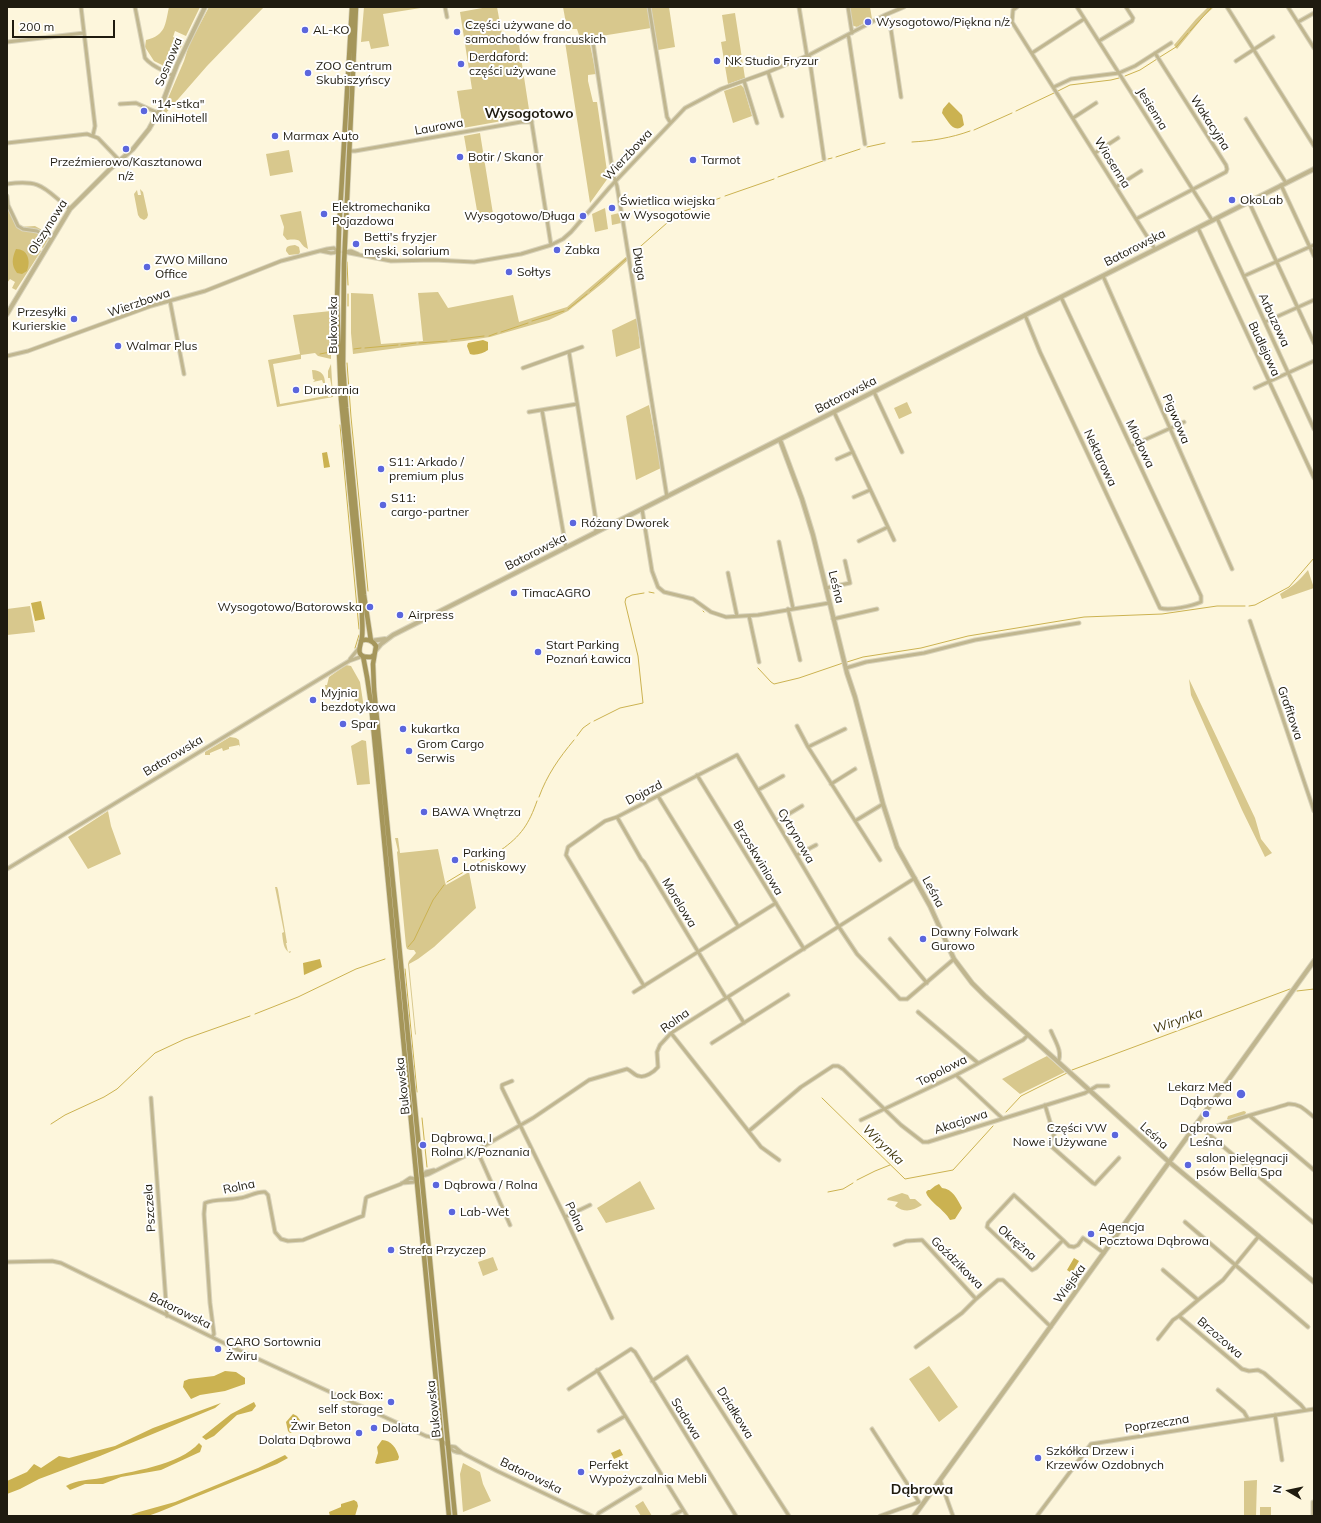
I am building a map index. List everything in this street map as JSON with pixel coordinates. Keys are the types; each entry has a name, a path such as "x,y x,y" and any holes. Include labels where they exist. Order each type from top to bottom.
{"main road":[{"name":"Bukowska","path":"352,7 338,252 337,303 339,374 362,614 361,641"},
{"name":"Bukowska","path":"356,7 348,151 343,307 345,390 366,612 371,641"},
{"path":"365,639 371,641 375,645 375,653 371,657 363,656 360,653 359,647 361,641 365,639"},
{"name":"Bukowska","path":"375,653 373,664 374,689 455,1516"},
{"name":"Bukowska","path":"363,656 371,704 449,1516"}],"street":[{"path":"82,7 95,126 94,136"},
{"path":"135,7 144,58 157,68 172,75"},
{"name":"Sosnowa","path":"120,160 140,141 151,126 158,113 172,75 205,7"},
{"path":"445,7 447,16"},
{"path":"649,7 667,117 670,122"},
{"path":"799,7 824,158"},
{"path":"848,7 852,33"},
{"name":"Wierzbowa","path":"321,251 332,253 351,251 358,254 395,261 434,260 474,262 521,254 551,245 564,238 571,232 670,122 689,105 718,90 768,72 808,55 885,15 904,7"},
{"name":"Wiosenna","path":"1017,7 1013,10 1012,22 1155,249"},
{"name":"Jesienna","path":"1077,7 1212,220"},
{"path":"1099,41 1132,21 1133,18 1126,7"},
{"path":"1226,7 1314,146"},
{"path":"1288,7 1314,48"},
{"path":"1298,22 1314,13"},
{"path":"885,15 891,30 902,97"},
{"path":"1032,53 1084,19"},
{"path":"7,42 84,33"},
{"path":"848,35 865,144"},
{"name":"Długa","path":"592,36 613,174 627,243 667,497"},
{"path":"1236,61 1273,37"},
{"path":"1054,87 1071,79 1119,73 1135,66 1171,43"},
{"name":"Wakacyjna","path":"1155,53 1226,165 1226,172 1193,189"},
{"path":"768,72 782,116"},
{"path":"744,81 757,123"},
{"path":"120,104 136,103 158,113"},
{"path":"1073,118 1096,103"},
{"path":"531,118 551,245"},
{"path":"1246,119 1284,184 1314,256"},
{"name":"Laurowa","path":"348,151 521,122 532,122"},
{"path":"7,143 81,134 94,136 120,160"},
{"path":"1095,153 1118,138"},
{"name":"Olszynowa","path":"7,314 74,203 120,160"},
{"name":"Batorowska","path":"371,641 387,638 1314,169"},
{"path":"1116,187 1141,171"},
{"path":"7,184 31,182 40,186 70,209"},
{"path":"1136,219 1193,189"},
{"path":"7,196 8,205 18,226 23,229 38,231 52,239"},
{"path":"1249,202 1314,342"},
{"name":"Arbuzowa","path":"1217,218 1288,373 1313,423 1314,429"},
{"name":"Budlejowa","path":"1198,228 1314,478"},
{"path":"1244,276 1314,244"},
{"name":"Wierzbowa","path":"7,356 28,351 146,308 205,292 281,261 334,248 338,252"},
{"path":"332,253 338,261"},
{"name":"Pigwowa","path":"1103,276 1170,425 1169,429 1232,569"},
{"name":"Miodowa","path":"1061,297 1202,598"},
{"path":"1265,322 1314,300"},
{"path":"170,301 184,374"},
{"name":"Nektarowa","path":"1025,315 1040,352 1160,608 1165,609 1186,606 1201,602 1202,598"},
{"path":"522,368 582,347"},
{"path":"569,352 576,404 597,527 595,533"},
{"path":"1255,388 1314,361"},
{"path":"874,392 902,452"},
{"path":"530,412 576,404"},
{"path":"542,410 566,548"},
{"path":"834,412 894,540"},
{"path":"1131,446 1184,422"},
{"name":"Leśna","path":"780,440 802,499 813,535 829,603 883,804 898,847 932,911 954,959 972,983 1028,1036 1169,1162 1313,1280"},
{"path":"837,459 853,452"},
{"path":"854,497 870,490"},
{"path":"642,509 652,571 660,590 670,594 693,599 718,615 726,617 749,616 829,603"},
{"path":"597,527 602,529"},
{"path":"859,541 888,527"},
{"path":"779,542 793,608"},
{"path":"826,588 850,583 845,561"},
{"path":"728,572 737,616"},
{"path":"834,619 877,608"},
{"path":"788,609 800,660"},
{"path":"749,616 759,662"},
{"name":"Grafitowa","path":"1250,621 1314,811"},
{"path":"846,668 866,662 924,653 975,640 1079,623"},
{"name":"Batorowska","path":"375,653 387,638"},
{"name":"Batorowska","path":"349,661 359,647"},
{"name":"Batorowska","path":"7,869 349,661 363,656"},
{"path":"796,726 880,860"},
{"path":"808,747 845,728"},
{"name":"Dojazd","path":"644,986 566,855 568,848 605,821 617,817 737,755"},
{"name":"Cytrynowa","path":"737,755 839,927 857,954 900,999 907,999 954,959"},
{"path":"831,784 855,769"},
{"name":"Brzoskwiniowa","path":"697,775 804,949"},
{"path":"758,790 783,776"},
{"path":"658,796 738,926"},
{"path":"855,821 883,804"},
{"path":"777,821 802,806"},
{"name":"Morelowa","path":"617,817 641,859 744,1023"},
{"path":"797,856 816,844"},
{"name":"Rolna","path":"212,1337 214,1334 210,1303 204,1214 205,1203 210,1201 240,1198 265,1192 268,1195 275,1232 281,1239 292,1242 303,1240 363,1216 367,1197 401,1184 414,1182 428,1171 436,1170 477,1150 533,1118 589,1080 628,1069 639,1076 644,1076 653,1072 658,1067 657,1052 660,1045 671,1033 915,878"},
{"path":"634,992 776,903"},
{"path":"890,939 927,983"},
{"name":"Wiejska","path":"914,1516 921,1503 940,1480 1051,1327 1314,961"},
{"path":"712,1043 788,995"},
{"path":"918,1012 978,1063"},
{"path":"1051,1031 1060,1053 1058,1062"},
{"path":"671,1033 761,1147 779,1160"},
{"name":"Topolowa","path":"861,1120 956,1075 1028,1036"},
{"name":"Akacjowa","path":"749,1131 801,1087 833,1066 838,1066 843,1069 901,1125 923,1142 928,1142 1045,1105 1097,1086 1108,1086"},
{"path":"956,1075 1002,1118"},
{"name":"Polna","path":"512,1081 502,1086 502,1088 612,1318"},
{"name":"Pszczela","path":"151,1098 167,1316"},
{"path":"1206,1132 1226,1123 1288,1104 1299,1105 1314,1117"},
{"path":"1045,1105 1054,1135 1049,1143 1093,1183 1095,1184 1119,1158"},
{"path":"1250,1116 1314,1170"},
{"path":"1195,1125 1206,1132 1314,1223"},
{"path":"477,1150 510,1225"},
{"name":"Okrężna","path":"1014,1195 1063,1240 1036,1268 1032,1270 986,1227 1014,1195"},
{"path":"565,1217 590,1205"},
{"path":"1185,1222 1308,1327"},
{"path":"1198,1300 1214,1288 1259,1236"},
{"path":"1063,1240 1069,1246 1074,1247 1078,1245 1083,1238 1104,1253"},
{"name":"Goździkowa","path":"895,1245 906,1241 922,1240 976,1299 998,1280 1003,1280 1051,1327"},
{"name":"Batorowska","path":"7,1262 56,1262 167,1316 426,1436 441,1440 450,1450 462,1453"},
{"name":"Brzozowa","path":"1163,1270 1198,1300 1180,1316 1242,1369 1249,1371 1258,1370 1264,1373 1305,1410"},
{"path":"916,1347 962,1313 976,1299"},
{"path":"1158,1339 1173,1320 1180,1316"},
{"name":"Sadowa","path":"597,1370 631,1349 635,1352 736,1516"},
{"name":"Działkowa","path":"652,1381 687,1357 789,1516"},
{"path":"569,1389 597,1370 687,1516"},
{"path":"1218,1390 1244,1412 1248,1419"},
{"name":"Poprzeczna","path":"1037,1516 1091,1444 1314,1409"},
{"path":"1275,1415 1282,1460"},
{"path":"599,1431 625,1416"},
{"path":"872,1429 921,1503 880,1516"},
{"name":"Batorowska","path":"448,1446 455,1447 462,1453 592,1516"},
{"path":"450,1462 450,1457 455,1452"},
{"path":"940,1480 953,1516"},
{"path":"597,1516 599,1513 640,1488"},
{"path":"1313,1502 1313,1516"},
{"path":"672,1516 683,1510"}],"shaded area":[{"path":"169,7 200,7 186,36 175,31 173,37 184,41 170,69 154,61 145,47 146,40 153,38 164,28"},
{"path":"209,7 264,7 207,66 166,113 163,110 184,61 189,45"},
{"path":"364,7 427,7 383,14 389,46 371,49 369,41 361,42"},
{"path":"488,7 497,7 503,40 518,38 530,116 463,128 457,91 472,89 460,12"},
{"path":"563,7 647,7 651,28 595,37 579,35 577,29 567,29"},
{"path":"651,7 669,7 675,47 658,50"},
{"path":"849,7 870,7 872,19 857,27 851,25"},
{"path":"1208,7 1214,7 1204,16 1177,49 1174,45"},
{"path":"735,13 745,78 728,84 721,42 726,41 722,15"},
{"path":"589,39 596,74 588,75 588,81 593,102 597,102 608,178 590,203 565,42"},
{"path":"741,85 744,88 752,116 733,123 724,91"},
{"path":"949,102 962,115 964,125 960,128 954,128 942,113 943,109"},
{"path":"480,133 494,220 479,222 464,136"},
{"path":"289,150 293,172 270,176 266,154"},
{"path":"140,189 143,192 148,215 144,220 138,215 134,194 137,190 138,195 141,195"},
{"path":"7,205 18,227 35,226 51,235 43,248 38,246 36,248 41,251 16,290 12,288 15,282 10,279 7,283"},
{"path":"605,208 608,229 595,232 592,214"},
{"path":"301,211 308,249 299,241 287,240 283,235 284,227 280,215"},
{"path":"619,213 621,223 612,225 611,215"},
{"path":"295,245 299,247 299,254 289,255 286,251 287,248"},
{"path":"16,249 23,251 28,256 29,263 27,271 22,274 17,273 13,264"},
{"path":"627,256 628,260 604,282 568,311 549,320 490,337 353,354 351,333 351,293 373,294 381,344 423,341 418,293 438,292 448,308 513,295 519,322 567,307"},
{"path":"331,311 330,350 328,351 328,355 331,355 331,359 318,356 315,353 301,355 301,359 273,364 280,404 325,396 323,387 325,387 328,397 331,397 333,394 333,397 277,407 268,360 300,354 293,315"},
{"path":"637,318 640,348 616,357 612,330"},
{"path":"483,340 488,342 488,350 479,354 470,354 467,346 468,343"},
{"path":"331,364 333,393 330,378 328,378 328,371"},
{"path":"312,370 318,371 322,374 325,383 323,383 322,380 313,382 315,380 313,379"},
{"path":"907,402 912,413 899,419 894,408"},
{"path":"649,405 661,468 636,480 626,416"},
{"path":"327,452 330,467 324,468 322,453"},
{"path":"1308,570 1314,588 1282,599 1280,594 1296,583"},
{"path":"41,601 45,619 35,621 31,603"},
{"path":"30,606 35,632 7,635 7,609"},
{"path":"346,665 351,666 360,682 364,708 360,710 356,709 353,689 333,690 333,688 329,688 329,691 326,690 325,685 327,685 329,677"},
{"path":"1189,679 1255,818 1261,839 1272,853 1265,857 1242,810 1191,695"},
{"path":"230,737 239,740 240,747 239,745 229,747 229,749 223,751 222,748 210,753 210,755 205,755 205,752"},
{"path":"362,740 366,741 370,784 357,785 351,746"},
{"path":"108,811 111,826 121,854 88,869 68,837"},
{"path":"395,838 398,838 400,853 438,849 446,885 469,872 476,908 434,947 409,964 416,1035 408,964 416,953 414,950 407,949 406,946 398,851"},
{"path":"275,887 277,887 278,890 288,952 283,942 282,933 284,932"},
{"path":"320,959 322,967 304,975 303,963"},
{"path":"1047,1056 1065,1072 1020,1094 1002,1079"},
{"path":"1244,1111 1246,1112 1245,1115 1229,1120 1227,1119 1228,1116"},
{"path":"640,1181 655,1209 606,1223 597,1208"},
{"path":"939,1184 942,1188 952,1192 962,1208 955,1219 950,1220 948,1216 927,1195 926,1192 928,1190"},
{"path":"902,1193 908,1195 910,1199 915,1199 922,1205 912,1210 902,1210 895,1206 898,1202 887,1200 888,1198"},
{"path":"493,1257 498,1270 483,1276 478,1262"},
{"path":"1074,1258 1079,1261 1073,1271 1070,1272 1067,1270"},
{"path":"929,1366 958,1407 939,1422 909,1379"},
{"path":"225,1371 236,1372 245,1378 245,1384 225,1391 200,1395 191,1399 183,1387 184,1381 189,1379 214,1376"},
{"path":"254,1402 256,1406 252,1411 237,1415 214,1436 206,1440 202,1437 231,1414"},
{"path":"221,1403 215,1408 100,1456 39,1479 7,1494 7,1481 27,1472 34,1464 41,1468 59,1456 69,1458 115,1446 153,1428"},
{"path":"293,1414 300,1420 293,1427 292,1432 290,1433 286,1422"},
{"path":"382,1440 385,1440 395,1448 399,1457 398,1460 377,1464 375,1463 378,1453 377,1447"},
{"path":"199,1443 202,1446 200,1452 161,1470 121,1477 103,1484 85,1484 70,1490 66,1486 79,1481 126,1473 167,1462 191,1451"},
{"path":"620,1449 623,1455 614,1459 611,1453"},
{"path":"285,1455 288,1458 277,1464 159,1512 148,1516 128,1516 175,1502 258,1468"},
{"path":"463,1463 480,1472 483,1484 491,1501 463,1512 460,1474"},
{"path":"1257,1480 1256,1516 1244,1516 1244,1481"},
{"path":"354,1500 357,1502 358,1506 355,1516 330,1516 329,1512 341,1507 341,1504"},
{"path":"643,1501 652,1516 641,1516 635,1506"},
{"path":"1260,1507 1271,1507 1271,1516 1260,1516"}],"waterway":[{"path":"1190,31 1212,7"},
{"path":"1160,57 1176,47 1188,33"},
{"path":"1125,76 1140,70 1157,59"},
{"path":"1058,91 1070,85 1119,78"},
{"path":"1016,111 1054,93"},
{"path":"974,130 1012,113"},
{"path":"912,142 941,139 970,131"},
{"path":"867,147 885,143"},
{"path":"836,157 860,149"},
{"path":"828,159 832,158"},
{"path":"778,177 823,161"},
{"path":"725,196 774,179"},
{"path":"679,213 720,198"},
{"path":"633,253 676,215"},
{"path":"590,291 627,258"},
{"path":"347,262 348,285"},
{"path":"348,294 348,306"},
{"path":"568,309 587,294"},
{"path":"532,321 564,311"},
{"path":"501,332 528,323"},
{"path":"489,336 497,333"},
{"path":"451,340 484,336"},
{"path":"419,343 447,341"},
{"path":"401,345 416,343"},
{"path":"365,348 398,345"},
{"path":"354,349 361,348"},
{"path":"320,354 330,352"},
{"path":"347,363 368,591"},
{"path":"340,425 359,629"},
{"path":"1249,606 1255,605 1289,587 1314,558"},
{"path":"649,592 654,593"},
{"path":"594,721 620,708 643,703 638,656 625,602 626,598 632,595 644,593"},
{"path":"847,662 863,657 921,648 968,636 1084,617 1162,614 1217,606 1245,606"},
{"path":"355,648 359,635"},
{"path":"758,668 774,684 799,678 843,663"},
{"path":"577,736 583,728 590,723"},
{"path":"539,797 554,767 574,740"},
{"path":"501,850 514,840 524,829 537,801"},
{"path":"447,882 497,852"},
{"path":"408,947 414,940 433,900 444,885"},
{"path":"255,1014 298,997 356,969 385,959"},
{"path":"405,969 417,1092"},
{"name":"Wirynka","path":"1072,1070 1290,989"},
{"name":"Wirynka","path":"1297,991 1314,989"},
{"path":"51,1124 65,1115 104,1097 117,1089 155,1053 185,1039 250,1016"},
{"name":"Wirynka","path":"1006,1112 1021,1096 1067,1073"},
{"name":"Wirynka","path":"822,1098 905,1179 953,1170 993,1126"},
{"path":"422,1118 427,1167"},
{"path":"857,1180 890,1165"},
{"path":"828,1192 843,1189 853,1183"}],"place":[{"name":"Wysogotowo/Piękna n/ż","path":"868,22"},
{"name":"AL-KO","path":"305,30"},
{"name":"Części używane do samochodów francuskich","path":"457,32"},
{"name":"NK Studio Fryzur","path":"717,61"},
{"name":"Derdaford: części używane","path":"461,64"},
{"name":"ZOO Centrum Skubiszyńscy","path":"308,73"},
{"name":"\"14-stka\" MiniHotell","path":"144,111"},
{"name":"Marmax Auto","path":"275,136"},
{"name":"Przeźmierowo/Kasztanowa n/ż","path":"126,149"},
{"name":"Botir / Skanor","path":"460,157"},
{"name":"Tarmot","path":"693,160"},
{"name":"OkoLab","path":"1232,200"},
{"name":"Świetlica wiejska w Wysogotowie","path":"612,208"},
{"name":"Elektromechanika Pojazdowa","path":"324,214"},
{"name":"Wysogotowo/Długa","path":"583,216"},
{"name":"Betti's fryzjer męski, solarium","path":"356,244"},
{"name":"Żabka","path":"557,250"},
{"name":"ZWO Millano Office","path":"147,267"},
{"name":"Sołtys","path":"509,272"},
{"name":"Przesyłki Kurierskie","path":"74,319"},
{"name":"Walmar Plus","path":"118,346"},
{"name":"Drukarnia","path":"296,390"},
{"name":"S11: Arkado / premium plus","path":"381,469"},
{"name":"S11: cargo-partner","path":"383,505"},
{"name":"Różany Dworek","path":"573,523"},
{"name":"TimacAGRO","path":"514,593"},
{"name":"Wysogotowo/Batorowska","path":"370,607"},
{"name":"Airpress","path":"400,615"},
{"name":"Start Parking Poznań Ławica","path":"538,652"},
{"name":"Myjnia bezdotykowa","path":"313,700"},
{"name":"Spar","path":"343,724"},
{"name":"kukartka","path":"403,729"},
{"name":"Grom Cargo Serwis","path":"409,751"},
{"name":"BAWA Wnętrza","path":"424,812"},
{"name":"Parking Lotniskowy","path":"455,860"},
{"name":"Dawny Folwark Gurowo","path":"923,939"},
{"name":"Lekarz Med Dąbrowa","path":"1241,1094"},
{"name":"Dąbrowa Leśna","path":"1206,1114"},
{"name":"Części VW Nowe i Używane","path":"1115,1135"},
{"name":"Dąbrowa, I Rolna K/Poznania","path":"423,1145"},
{"name":"salon pielęgnacji psów Bella Spa","path":"1188,1165"},
{"name":"Dąbrowa / Rolna","path":"436,1185"},
{"name":"Lab-Wet","path":"452,1212"},
{"name":"Agencja Pocztowa Dąbrowa","path":"1091,1234"},
{"name":"Strefa Przyczep","path":"391,1250"},
{"name":"CARO Sortownia Żwiru","path":"218,1349"},
{"name":"Lock Box: self storage","path":"391,1402"},
{"name":"Dolata","path":"374,1428"},
{"name":"Żwir Beton Dolata Dąbrowa","path":"359,1433"},
{"name":"Szkółka Drzew i Krzewów Ozdobnych","path":"1038,1458"},
{"name":"Perfekt Wypożyczalnia Mebli","path":"581,1472"}],"district":[{"name":"Wysogotowo","path":"529,114"},
{"name":"Dąbrowa","path":"922,1490"}]}
